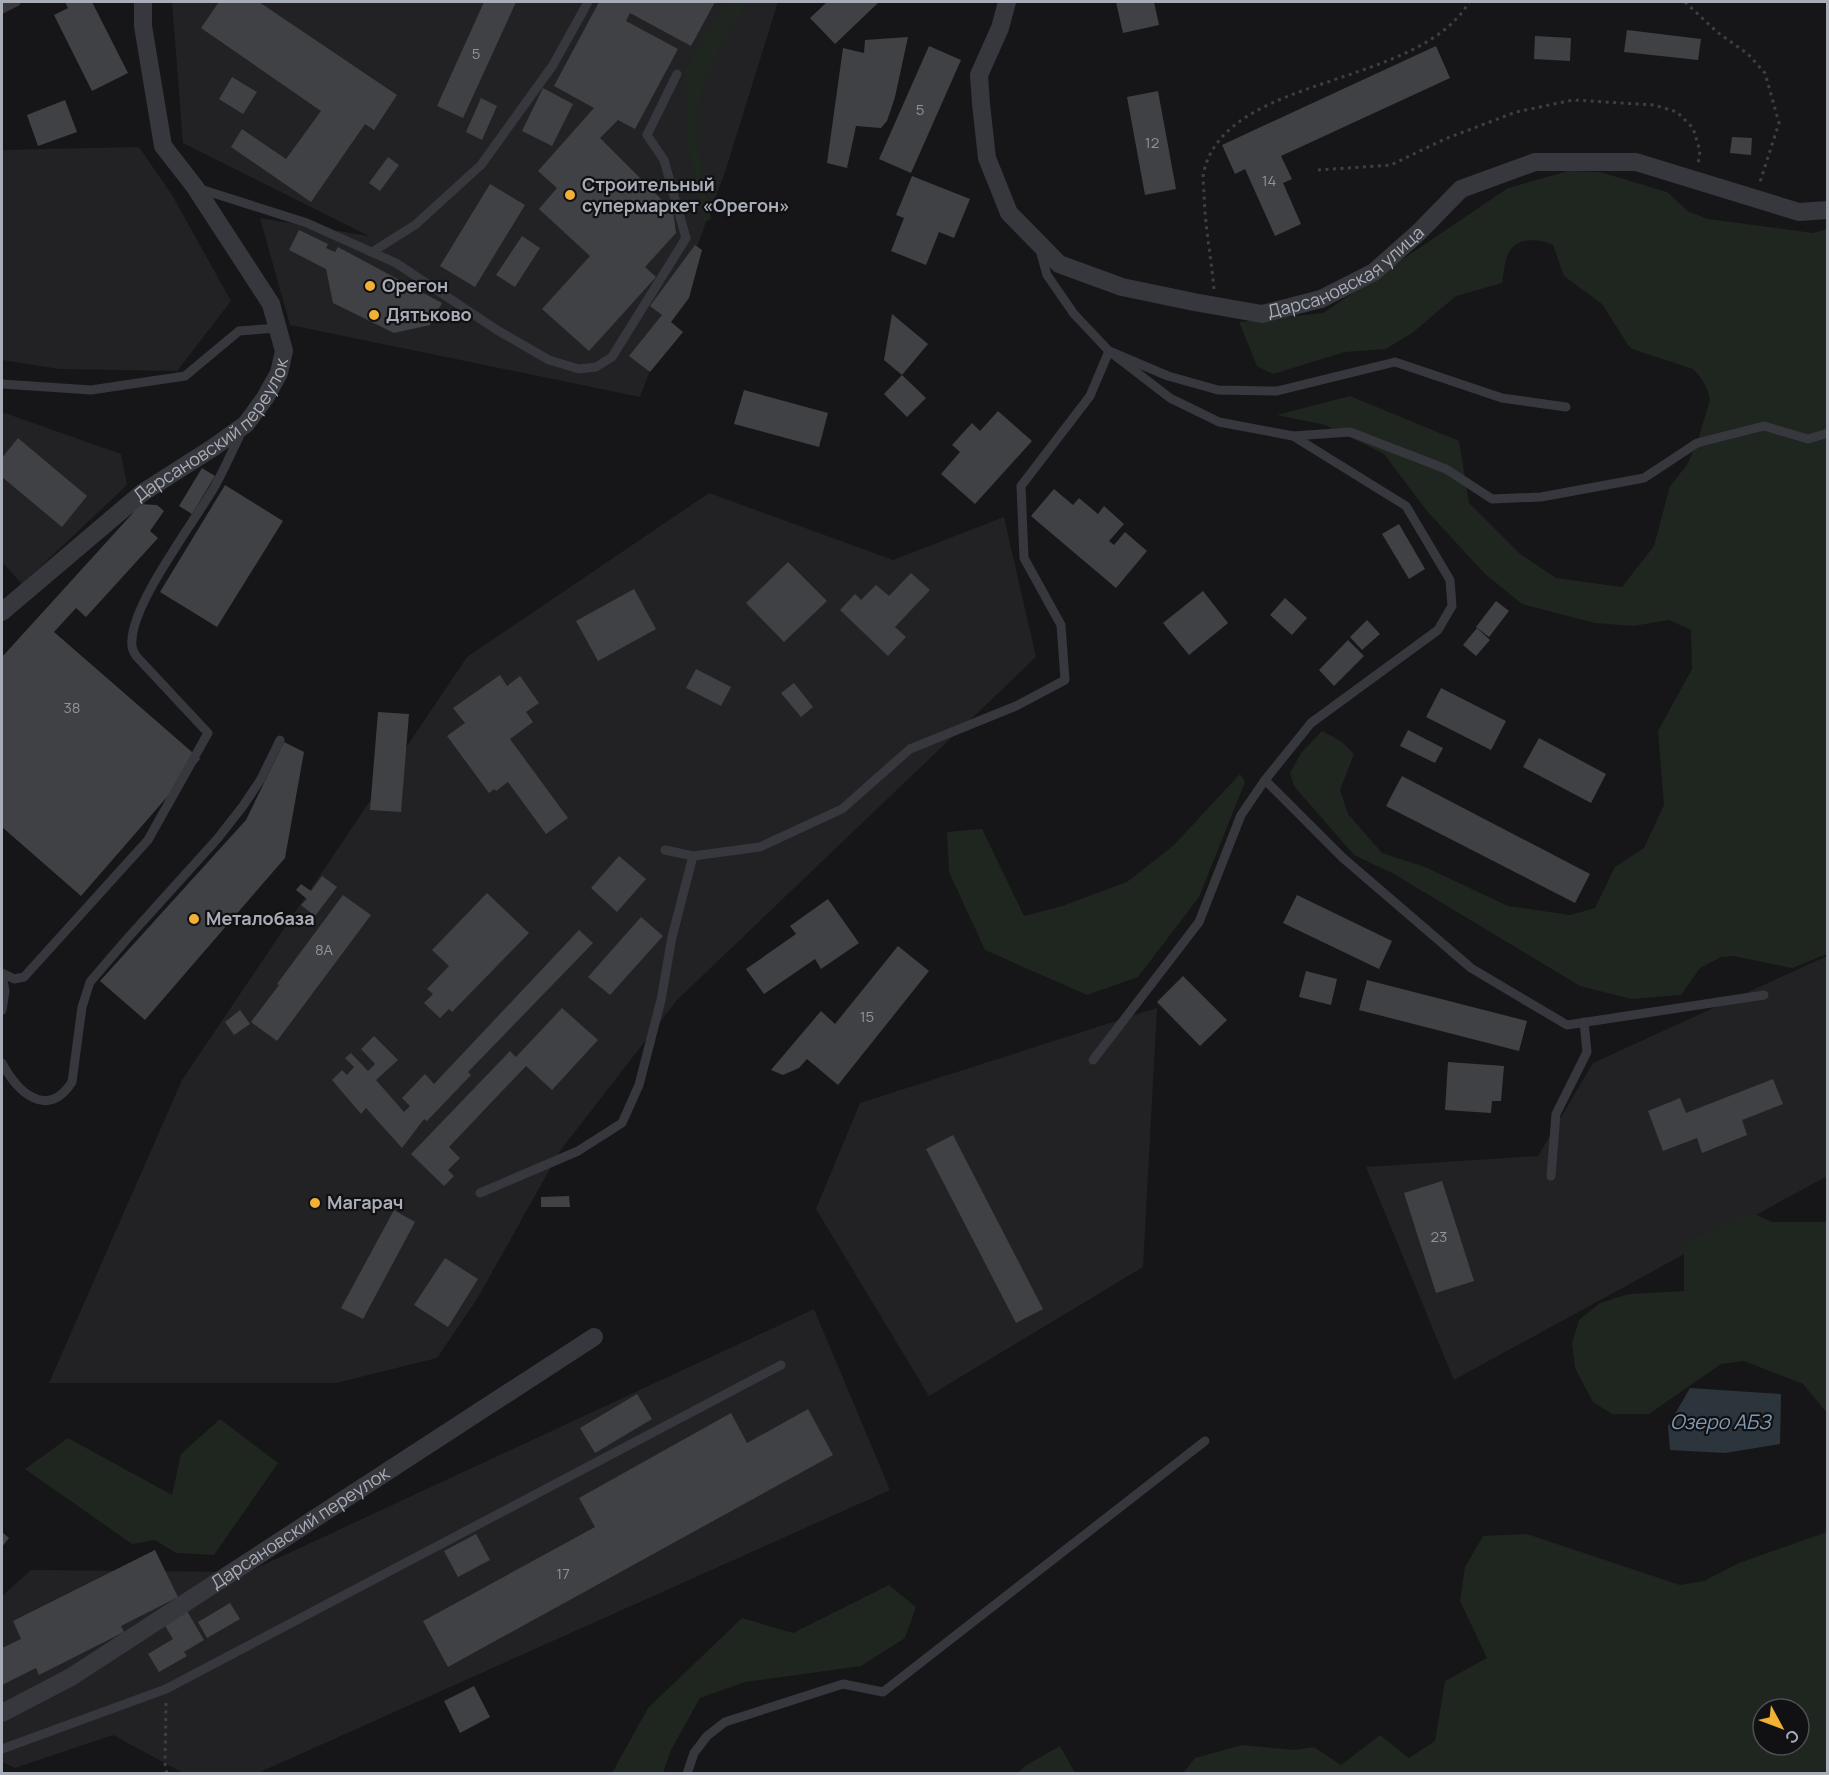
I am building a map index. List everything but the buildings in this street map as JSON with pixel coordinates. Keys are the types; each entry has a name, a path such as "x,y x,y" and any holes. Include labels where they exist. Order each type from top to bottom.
{"street":[{"name":"Дарсановский переулок","path":"2,612 142,493 246,424 265,398 279,373 284,351 271,304 195,187 163,146 143,26 142,2"},
{"name":"Дарсановская улица","path":"1007,2 1000,28 979,75 987,158 1009,213 1059,264 1122,287 1262,314 1321,299 1374,272 1419,232 1461,189 1535,162 1636,162 1799,212 1827,210"},
{"name":"Дарсановский переулок","path":"2,1713 71,1677 594,1337"}],"lane":[{"path":"2,9 16,2"},
{"path":"372,252 415,225 481,165 553,64 588,2"},
{"path":"195,187 307,223 372,252 396,263 497,330 549,360 579,369 596,368 612,357 686,238 664,160 647,135 676,74"},
{"path":"1037,242 1047,275 1074,314 1109,351 1170,398 1220,423 1293,435 1350,432 1446,469 1492,499 1541,497 1644,478 1697,443 1764,426 1808,439 1827,433"},
{"path":"2,384 92,390 185,376 239,332 278,328"},
{"path":"1109,351 1168,376 1218,390 1277,391 1395,362 1502,398 1566,406"},
{"path":"665,850 693,856 760,847 842,809 910,749 1016,706 1065,680 1061,625 1024,558 1021,486 1090,396 1109,351"},
{"path":"2,974 14,979 24,977 148,840 208,733 137,657 131,641 133,628 148,595 216,484 246,424"},
{"path":"1093,1060 1199,922 1241,815 1265,780 1311,723 1438,630 1452,606 1450,580 1407,506 1293,435"},
{"path":"2,1063 9,1078 31,1098 41,1101 55,1099 66,1092 72,1082 82,1007 90,982 231,822 261,779 280,740"},
{"path":"1265,780 1343,858 1471,968 1567,1025 1764,995"},
{"path":"480,1193 578,1152 622,1123 639,1085 661,1000 672,937 693,856"},
{"path":"2,974 5,991 2,1010"},
{"path":"1551,1176 1556,1114 1587,1052 1584,1022"},
{"path":"2,1749 166,1689 354,1592 781,1365"},
{"path":"687,1773 694,1753 707,1736 725,1722 843,1684 883,1692 1205,1441"}],"path":[{"path":"1215,306 1205,228 1203,171 1218,141 1250,113 1304,89 1349,76 1433,40 1462,14 1468,2"},
{"path":"1685,2 1717,32 1748,54 1765,73 1779,123 1756,198"},
{"path":"1318,170 1391,165 1445,139 1516,112 1573,100 1654,105 1677,112 1693,128 1700,151 1696,180"},
{"path":"166,1689 165,1764 167,1773"}],"shaded area":[{"name":"Строительный супермаркет «Орегон»","path":"172,2 778,2 725,172 640,397 290,325 260,218 369,236 183,143"},
{"path":"725,2 747,2 714,61 700,96 699,149 711,219 701,224 701,206 685,135 686,69"},
{"path":"139,147 172,195 231,301 177,371 59,369 2,360 2,150"},
{"path":"1568,171 1600,172 1667,192 1689,212 1708,219 1813,233 1827,229 1827,954 1792,968 1733,956 1721,957 1700,968 1681,995 1631,999 1580,986 1394,874 1354,855 1294,786 1290,773 1301,753 1322,731 1342,742 1354,754 1340,790 1348,814 1382,853 1425,867 1508,906 1570,915 1595,908 1615,867 1644,848 1664,805 1658,731 1692,669 1691,630 1669,620 1633,626 1595,623 1522,604 1485,574 1427,511 1384,454 1325,425 1277,415 1350,396 1459,441 1469,503 1519,553 1556,578 1622,587 1654,546 1670,486 1687,465 1697,443 1710,400 1702,379 1696,372 1693,369 1632,349 1602,304 1564,276 1553,245 1535,240 1517,244 1512,248 1506,261 1502,283 1456,296 1412,333 1386,349 1345,352 1273,374 1257,366 1239,322 1323,313 1508,188"},
{"path":"2,412 121,454 127,485 22,584 2,562"},
{"path":"709,493 893,560 1004,517 1036,657 677,1000 560,1151 477,1299 437,1358 336,1383 49,1383 182,1080 467,657"},
{"path":"1240,774 1245,782 1199,897 1138,977 1087,995 985,950 949,872 947,832 982,829 1024,916 1062,906 1127,882 1173,846"},
{"path":"1827,956 1827,1176 1454,1380 1366,1167 1538,1156 1593,1063"},
{"path":"1157,1008 1143,1267 929,1396 816,1209 860,1103"},
{"path":"1751,1212 1772,1222 1827,1222 1827,1413 1803,1384 1744,1361 1721,1364 1649,1414 1612,1414 1593,1402 1575,1368 1572,1343 1579,1320 1600,1303 1629,1294 1684,1291 1684,1244"},
{"path":"814,1309 890,1490 258,1773 183,1773 113,1735 15,1768 2,1762 2,1596 31,1570 248,1572"},
{"path":"220,1419 278,1463 214,1555 176,1553 155,1540 132,1544 25,1469 68,1438 172,1495 181,1454"},
{"path":"1827,1532 1827,1773 1183,1773 1195,1758 1242,1745 1294,1750 1314,1747 1341,1765 1380,1735 1409,1758 1435,1741 1445,1681 1487,1658 1460,1601 1465,1567 1483,1536 1527,1534 1680,1585 1704,1581 1739,1563"},
{"path":"889,1585 916,1607 905,1638 861,1666 745,1682 700,1698 671,1750 663,1773 612,1773 648,1708 742,1618 793,1633"},
{"path":"1060,1746 1075,1773 1018,1773 1025,1766"}],"water":[{"name":"Озеро АБЗ","path":"1690,1388 1781,1394 1780,1444 1725,1453 1670,1450 1668,1426"}],"place":[{"name":"Строительный супермаркет «Орегон»","path":"570,195"},
{"name":"Орегон","path":"370,286"},
{"name":"Дятьково","path":"374,315"},
{"name":"Металобаза","path":"194,919"},
{"name":"Магарач","path":"315,1203"}]}
